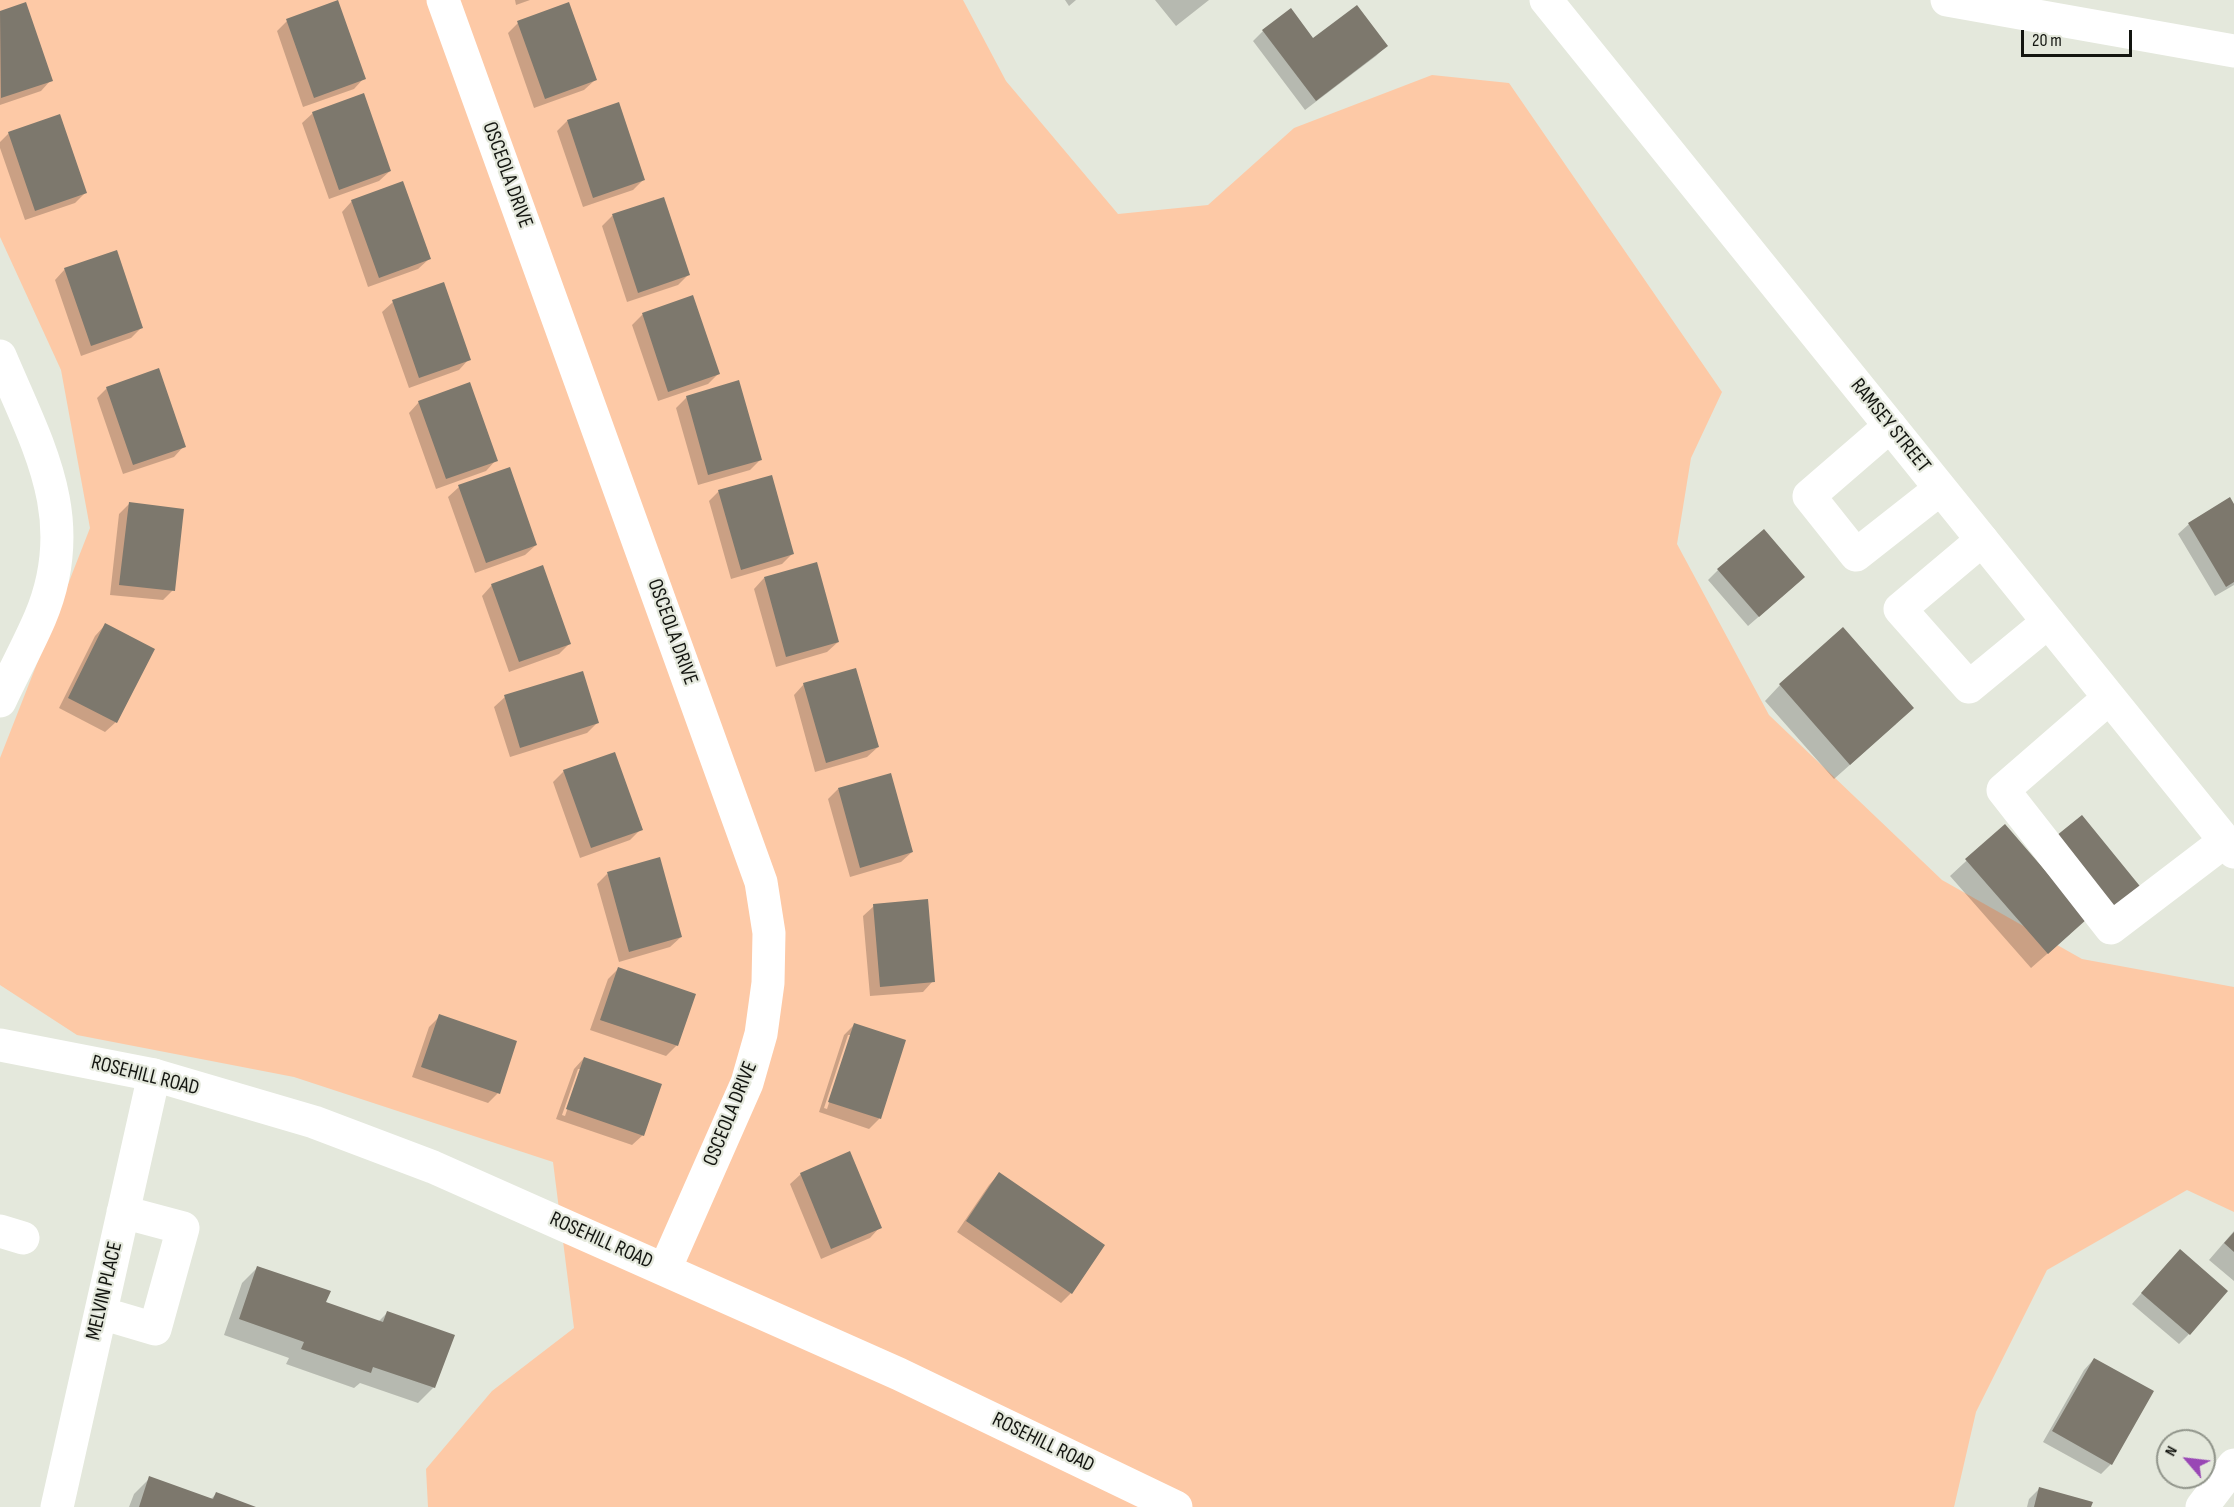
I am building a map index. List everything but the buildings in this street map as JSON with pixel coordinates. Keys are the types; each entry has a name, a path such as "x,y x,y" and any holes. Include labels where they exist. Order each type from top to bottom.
{"street":[{"name":"OSCEOLA DRIVE","path":"443,0 761,882 769,933 768,983 761,1034 747,1083 665,1269"},
{"name":"RAMSEY STREET","path":"1546,0 2230,847"},
{"path":"1947,0 2234,51"},
{"path":"0,356 45,462 57,516 55,568 41,617 0,701"},
{"path":"1890,426 1809,496 1856,555 1940,489"},
{"path":"1982,540 1900,609 1969,687 2048,622"},
{"path":"2109,698 2003,790 2111,928 2230,847"},
{"name":"ROSEHILL ROAD","path":"0,1046 154,1075 314,1122 433,1167 899,1374 1176,1507"},
{"name":"MELVIN PLACE","path":"57,1507 154,1075"},
{"path":"100,1313 155,1329 183,1228 123,1212"},
{"path":"2202,1507 2234,1465"}],"shaded area":[{"path":"0,0 963,0 1006,81 1118,214 1208,205 1294,128 1432,75 1509,83 1722,392 1691,458 1677,544 1769,715 1942,880 2082,959 2234,987 2234,1212 2187,1190 2047,1270 1976,1412 1954,1507 428,1507 426,1469 492,1391 574,1328 553,1162 294,1077 77,1035 0,985 0,758 90,528 61,370 0,237"}]}
